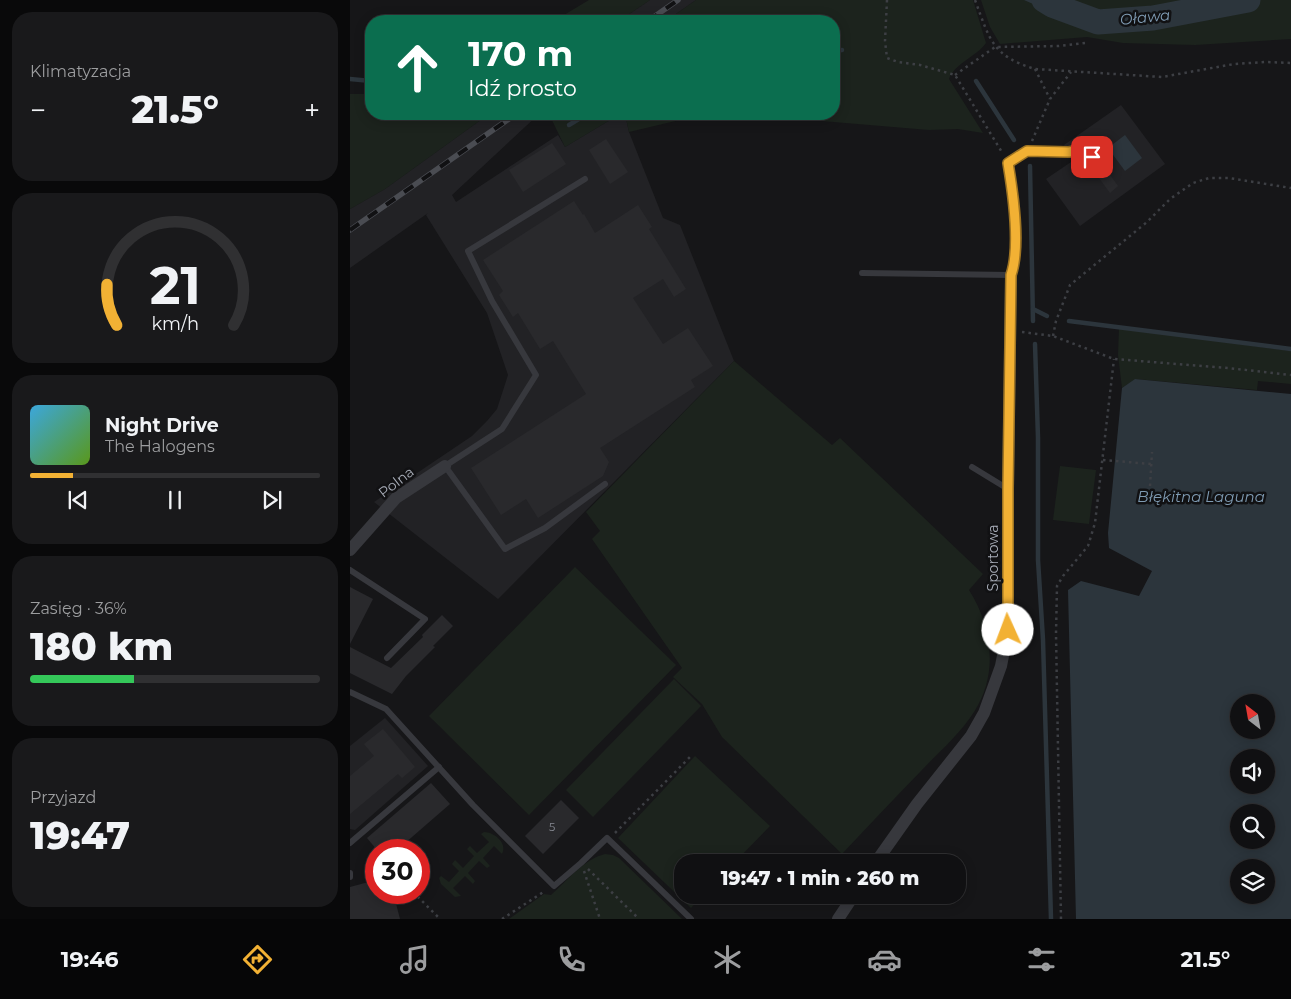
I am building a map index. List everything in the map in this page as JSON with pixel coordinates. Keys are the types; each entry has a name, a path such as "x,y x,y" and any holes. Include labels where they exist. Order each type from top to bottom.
{"street":[{"name":"Sportowa","path":"882,854 971,736 984,713 1001,666 1008,630 1011,275"},
{"name":"Polna","path":"350,550 396,498 445,466"},
{"path":"838,919 848,904"}],"lane":[{"path":"862,273 1011,275 1015,264 1014,204 1008,163 1027,151 1069,152 1086,149 1092,157"},
{"path":"585,178 468,251 492,301 536,375 502,429 445,466 505,549 545,528 605,484"},
{"path":"972,468 1008,489"},
{"path":"350,570 425,619 386,658"},
{"path":"350,692 386,709 472,805 554,886 607,838 691,919"},
{"path":"350,843 439,767"}],"path":[{"path":"887,0 885,41 887,58 955,75 1008,163"},
{"path":"975,0 987,33 995,47 1005,57 1018,64 1035,69 1162,78 1234,64 1291,63"},
{"path":"955,75 995,47 1085,44"},
{"path":"1035,69 1050,99"},
{"path":"1027,151 1039,128 1050,99 1071,71"},
{"path":"1053,336 1056,321 1070,285 1147,222 1170,199 1193,183 1209,178 1229,178 1291,188"},
{"path":"1028,332 1053,336 1114,359 1228,368 1291,376"},
{"path":"1061,919 1056,634 1057,586 1088,546 1095,523 1114,359"},
{"path":"1150,486 1152,452"},
{"path":"1102,460 1152,464"},
{"path":"609,840 691,756"},
{"path":"581,863 637,919"},
{"path":"581,863 600,919"},
{"path":"502,919 535,896 554,886"},
{"path":"425,904 440,919"}],"shaded area":[{"path":"589,0 650,0 628,15 564,15"},
{"path":"650,0 696,0 675,15 628,15"},
{"path":"696,0 973,0 986,43 961,64 949,79 983,133 958,129 929,130 810,120 840,120 840,15 675,15"},
{"path":"981,0 1291,0 1291,39 1195,45 1123,43 1087,37 1000,44 990,27"},
{"path":"350,94 365,94 365,120 481,120 385,189 350,209"},
{"path":"1121,105 1165,164 1080,226 1046,179 1074,160 1064,145"},
{"path":"481,120 533,120 452,195 456,202 558,135 565,147 610,120 626,120 629,132 663,218 680,225 734,361 498,599 374,502 472,436 497,409 508,375 487,313 426,215 428,213 350,268 350,209 385,189"},
{"path":"552,120 610,120 565,147"},
{"path":"626,120 680,120 629,132"},
{"path":"1119,328 1291,351 1291,384 1258,381 1257,390 1136,379 1122,388 1118,355"},
{"path":"734,361 832,445 840,438 983,574 969,590 983,619 990,650 987,682 982,697 974,712 956,735 842,854 722,737 702,704 673,677 682,668 592,539 600,531 586,512"},
{"path":"1060,466 1096,470 1089,524 1053,520"},
{"path":"575,567 676,665 529,815 429,716"},
{"path":"674,679 701,706 593,817 566,790"},
{"path":"385,718 428,766 355,830 350,829 350,746"},
{"path":"695,756 770,826 743,854 674,854 674,892 618,838"},
{"path":"484,832 496,836 502,842 502,854 494,846 483,858 490,866 487,868 479,861 468,873 475,881 473,884 465,876 453,888 461,896 455,897 441,884 439,878 441,876 449,882 459,871 452,864 455,860 463,868 474,856 467,849 470,846 477,853 489,842 481,834"},
{"path":"605,854 619,858 682,919 509,919 544,894 551,895 583,865"},
{"path":"687,904 695,904 691,908"}],"water":[{"path":"1024,0 1055,0 1049,11"},
{"path":"1125,135 1142,158 1125,171 1108,148"},
{"name":"Błękitna Laguna","path":"1135,379 1291,394 1291,919 1076,919 1068,590 1081,581 1139,596 1152,571 1109,548 1108,533 1122,388"}],"building":[{"path":"606,139 628,172 610,184 589,150"},
{"path":"552,143 566,164 523,192 509,170"},
{"path":"1097,157 1118,186 1110,193 1088,163 1095,161"},
{"path":"574,201 595,233 638,205 652,227 649,229 686,289 674,297 663,279 633,298 663,344 688,328 713,366 691,380 695,387 600,448 609,462 603,476 538,518 526,499 501,515 471,468 586,394 553,341 540,349 518,313 513,317 499,295 503,291 483,260"},
{"path":"350,587 373,599 350,644"},
{"path":"442,615 453,626 406,676 392,694 350,673 350,647 391,668 423,637 422,635"},
{"path":"383,729 415,767 402,778 398,774 350,814 350,776 374,756 364,744"},
{"path":"431,783 450,804 410,839 367,838"},
{"path":"561,800 579,818 543,854 525,836"},
{"path":"365,883 365,904 396,904 400,919 350,919 350,887"}],"waterway":[{"name":"Oława","path":"1044,0 1052,5 1098,22 1153,18 1248,0"},
{"path":"350,79 365,80"},
{"path":"976,81 1014,140"},
{"path":"569,125 577,120"},
{"path":"1030,166 1033,321"},
{"path":"1033,309 1047,316"},
{"path":"1069,321 1291,349"},
{"path":"1035,344 1038,438 1038,560 1043,640 1051,919"}],"railway":[{"path":"657,15 678,0"},
{"path":"350,230 507,120"}],"route":[{"path":"1008,630 1011,275 1015,264 1014,204 1008,163 1027,151 1069,152 1086,149 1092,157"}]}
